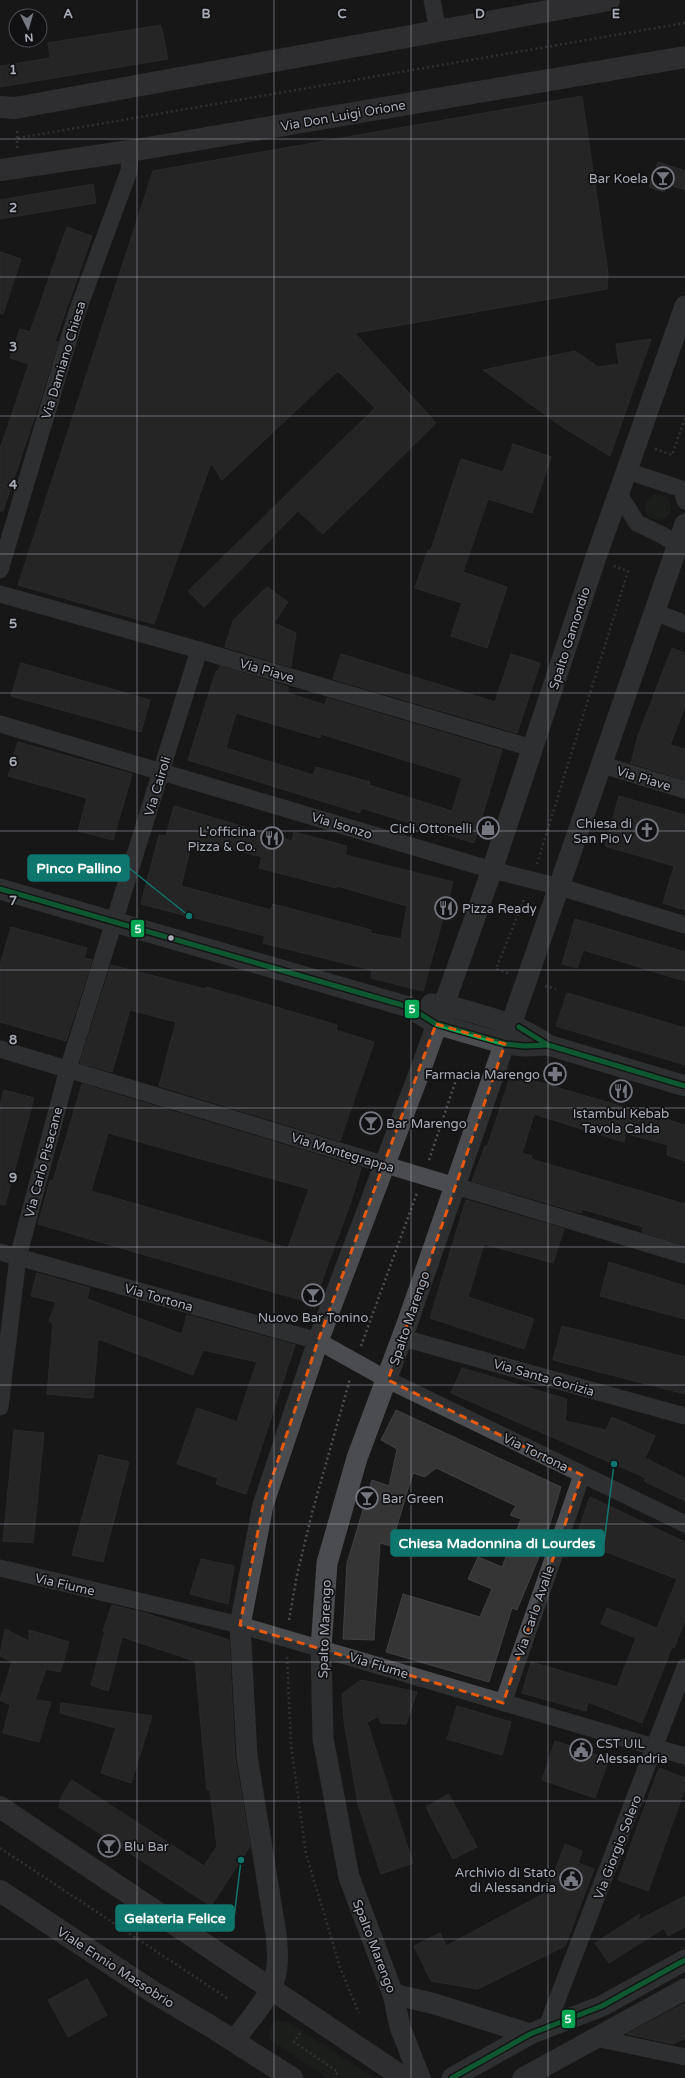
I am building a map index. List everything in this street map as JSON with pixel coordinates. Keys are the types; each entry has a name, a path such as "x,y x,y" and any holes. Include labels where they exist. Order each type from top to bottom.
{"main road":[{"path":"0,107 15,108 609,0"},
{"name":"Via Don Luigi Orione","path":"0,170 130,151 685,57"},
{"path":"0,1807 272,1988 404,2078"},
{"name":"Viale Ennio Massobrio","path":"0,1891 153,1992 234,2041"},
{"path":"234,2041 292,2078"}],"street":[{"path":"432,0 438,31"},
{"name":"Via Damiano Chiesa","path":"0,570 76,315 129,171 130,151"},
{"name":"Spalto Gamondio","path":"385,1164 492,870 532,748 685,306"},
{"path":"627,471 684,493"},
{"path":"619,494 637,523 681,544"},
{"path":"456,1186 655,612 681,544 685,524"},
{"name":"Via Piave","path":"0,594 199,650 532,748"},
{"path":"655,612 685,624"},
{"name":"Via Cairoli","path":"114,922 199,650"},
{"name":"Via Isonzo","path":"0,724 492,870 532,879 685,925"},
{"name":"Via Piave","path":"603,765 685,790"},
{"path":"0,889 409,1008 436,1024 504,1044 525,1046 548,1045"},
{"name":"Via Carlo Pisacane","path":"0,1407 18,1257 68,1069 114,922"},
{"path":"409,1008 444,1004 512,1024 529,1032 548,1045 685,1086"},
{"name":"Via Montegrappa","path":"0,1049 424,1175 685,1255"},
{"path":"234,2041 272,1988 276,1974 278,1955 276,1934 247,1756 240,1625 262,1505 318,1341 385,1164"},
{"name":"Spalto Marengo","path":"420,2078 400,2027 394,1994 349,1877 323,1738 321,1648 327,1564 357,1458 388,1380 456,1186"},
{"name":"Via Tortona","path":"0,1252 318,1341 388,1380 685,1524"},
{"name":"Via Santa Gorizia","path":"403,1338 685,1416"},
{"name":"Via Carlo Avalle","path":"503,1702 582,1475"},
{"name":"Via Fiume","path":"0,1568 240,1625 685,1756"},
{"name":"Via Giorgio Solero","path":"538,2030 655,1748 685,1667"},
{"path":"452,2078 538,2030 602,2006 685,1960"},
{"path":"523,2078 685,1989"},
{"path":"394,1994 538,2030"},
{"path":"596,2038 685,2057"}],"path":[{"path":"18,138 685,23"},
{"path":"672,455 685,418"},
{"path":"496,969 532,879 628,571"},
{"path":"368,1326 424,1175 458,1074"},
{"path":"0,1848 227,1998"},
{"path":"303,2028 294,2042 338,2072 334,2078"}],"highlighted area":[{"path":"436,1024 505,1044 388,1380 582,1475 503,1703 240,1625 263,1505 318,1341"}],"shaded area":[{"path":"658,494 667,498 671,507 667,516 658,520 649,516 645,507 649,498"},
{"path":"279,2020 289,2022 374,2078 327,2078 271,2040 269,2034 270,2028"}],"building":[{"path":"161,25 168,59 0,87 0,66 50,58 48,43"},
{"path":"582,96 608,273 607,289 355,333 436,423 323,534 298,511 204,607 188,591 375,408 338,371 222,480 211,463 154,624 18,585 153,171"},
{"path":"658,162 685,171 685,190 667,184 664,192 649,187"},
{"path":"93,184 96,203 0,219 0,200"},
{"path":"67,227 92,236 55,341 58,342 39,404 3,511 0,511 0,449 29,364 10,358 20,329 30,332"},
{"path":"0,252 21,259 3,314 0,314"},
{"path":"651,339 610,456 561,426 483,370 575,351 598,367 619,364 616,344"},
{"path":"513,444 551,457 532,513 488,499 463,572 507,587 487,648 451,636 462,603 415,588 428,550 431,550 461,459 503,472"},
{"path":"267,587 288,602 274,623 296,633 291,667 225,647 233,621"},
{"path":"672,648 685,653 685,706 670,745 685,749 685,780 631,763 638,736"},
{"path":"341,654 495,702 511,654 540,663 517,733 333,679"},
{"path":"21,663 150,700 141,732 11,696"},
{"path":"220,666 288,687 288,693 325,705 327,698 502,750 474,843 362,808 360,813 188,760 216,671 218,672","holes":["236,713 320,738 321,734 462,778 452,811 369,785 370,782 316,767 313,775 226,748"]},
{"path":"18,742 132,774 113,840 78,831 87,798 8,776"},
{"name":"Chiesa di San Pio V","path":"619,796 685,815 685,910 663,903 674,866 605,846"},
{"path":"174,806 292,841 294,832 347,846 345,855 453,882 423,991 371,978 372,970 263,943 265,936 141,904 159,835 166,836","holes":["193,839 262,857 259,868 336,888 337,886 407,906 401,939 370,933 371,930 273,904 271,910 181,886"]},
{"path":"575,919 685,952 685,981 583,950 577,968 562,964"},
{"path":"11,927 87,948 84,958 92,960 66,1041 0,1022 0,965"},
{"path":"111,965 205,989 206,987 276,1007 337,1025 336,1030 374,1042 340,1141 159,1086 176,1022 130,1010 112,1072 80,1063"},
{"path":"567,993 685,1028 685,1065 556,1026"},
{"path":"511,1074 685,1125 685,1161 667,1155 668,1145 625,1133 624,1142 534,1114 522,1153 532,1156 531,1159 685,1204 685,1245 642,1232 643,1227 582,1209 581,1213 472,1181 485,1146 487,1147"},
{"path":"82,1084 361,1168 351,1201 319,1289 316,1288 311,1303 38,1224 50,1180 53,1181","holes":["108,1133 309,1189 288,1248 91,1191"]},
{"path":"4,1090 34,1098 5,1205 0,1204 0,1105"},
{"path":"466,1200 564,1229 553,1263 484,1244 468,1297 534,1319 524,1349 430,1318"},
{"path":"609,1262 685,1286 685,1319 600,1296"},
{"path":"37,1273 90,1288 87,1299 182,1334 187,1315 295,1345 246,1494 216,1484 218,1478 177,1464 197,1408 237,1422 257,1362 203,1350 193,1375 98,1339 93,1398 47,1394 53,1323 49,1321 56,1302 31,1296"},
{"path":"562,1326 685,1357 685,1394 553,1360"},
{"path":"462,1368 567,1399 565,1421 606,1430 612,1417 655,1436 645,1458 685,1478 685,1501 644,1481 646,1478 451,1393"},
{"path":"396,1410 561,1487 543,1547 517,1610 512,1608 489,1682 386,1652 403,1594 480,1617 492,1589 468,1579 478,1557 502,1567 521,1519 510,1515 516,1506 436,1468 425,1477 413,1473 391,1546 380,1543 374,1640 343,1639 347,1563 372,1480 389,1486 397,1449 381,1440"},
{"path":"14,1430 44,1433 33,1543 3,1541"},
{"path":"99,1455 129,1462 103,1562 72,1555"},
{"path":"590,1497 685,1542 685,1621 674,1648 672,1647 642,1723 588,1702 586,1711 522,1693 531,1662 617,1687 636,1638 601,1624 607,1608 657,1628 677,1579 575,1540"},
{"path":"201,1559 234,1566 228,1604 190,1594"},
{"path":"112,1605 145,1613 229,1640 235,1757 250,1846 211,1906 59,1807 62,1795 72,1780 204,1866 217,1846 210,1790 207,1790 195,1661 122,1637 108,1691 91,1685 105,1631 103,1631"},
{"path":"5,1629 29,1641 29,1630 69,1642 60,1672 46,1669 35,1700 51,1702 39,1742 3,1733 10,1705 0,1700 12,1662 0,1656"},
{"path":"361,1680 417,1692 406,1724 381,1723 378,1717 367,1722 413,1863 381,1874 358,1804 344,1721 342,1694"},
{"path":"61,1703 152,1716 131,1783 101,1773 116,1728 60,1713"},
{"path":"457,1706 511,1722 502,1755 447,1739"},
{"path":"555,1741 609,1759 595,1798 542,1780"},
{"path":"659,1768 685,1778 685,1789 648,1891 618,1880"},
{"path":"449,1794 477,1847 453,1859 426,1807"},
{"path":"565,1844 582,1851 578,1863 594,1869 565,1946 478,1989 431,1981 414,1946 440,1933 446,1946 547,1892"},
{"path":"685,1896 685,1927 668,1936 664,1928 609,1963 595,1943 640,1914 637,1921"},
{"path":"87,1979 107,2015 68,2037 48,2000"},
{"path":"685,2003 685,2038 673,2044 627,2034"}],"transit line":[{"name":"5","path":"0,889 409,1007 436,1024 505,1044 525,1046 548,1045"},
{"name":"5","path":"519,1027 548,1045 685,1086"},
{"name":"5","path":"452,2078 530,2034 602,2006 685,1960"}],"place":[{"name":"Bar Koela","path":"663,178"},
{"name":"Cicli Ottonelli","path":"488,828"},
{"name":"Chiesa di San Pio V","path":"647,830"},
{"name":"L'officina Pizza & Co.","path":"272,838"},
{"name":"Pizza Ready","path":"446,908"},
{"name":"Pinco Pallino","path":"189,916"},
{"name":"Farmacia Marengo","path":"555,1074"},
{"name":"Istambul Kebab Tavola Calda","path":"621,1091"},
{"name":"Bar Marengo","path":"371,1123"},
{"name":"Nuovo Bar Tonino","path":"313,1295"},
{"name":"Chiesa Madonnina di Lourdes","path":"614,1464"},
{"name":"Bar Green","path":"367,1498"},
{"name":"CST UIL Alessandria","path":"581,1750"},
{"name":"Blu Bar","path":"109,1846"},
{"name":"Gelateria Felice","path":"241,1860"},
{"name":"Archivio di Stato di Alessandria","path":"571,1879"}]}
